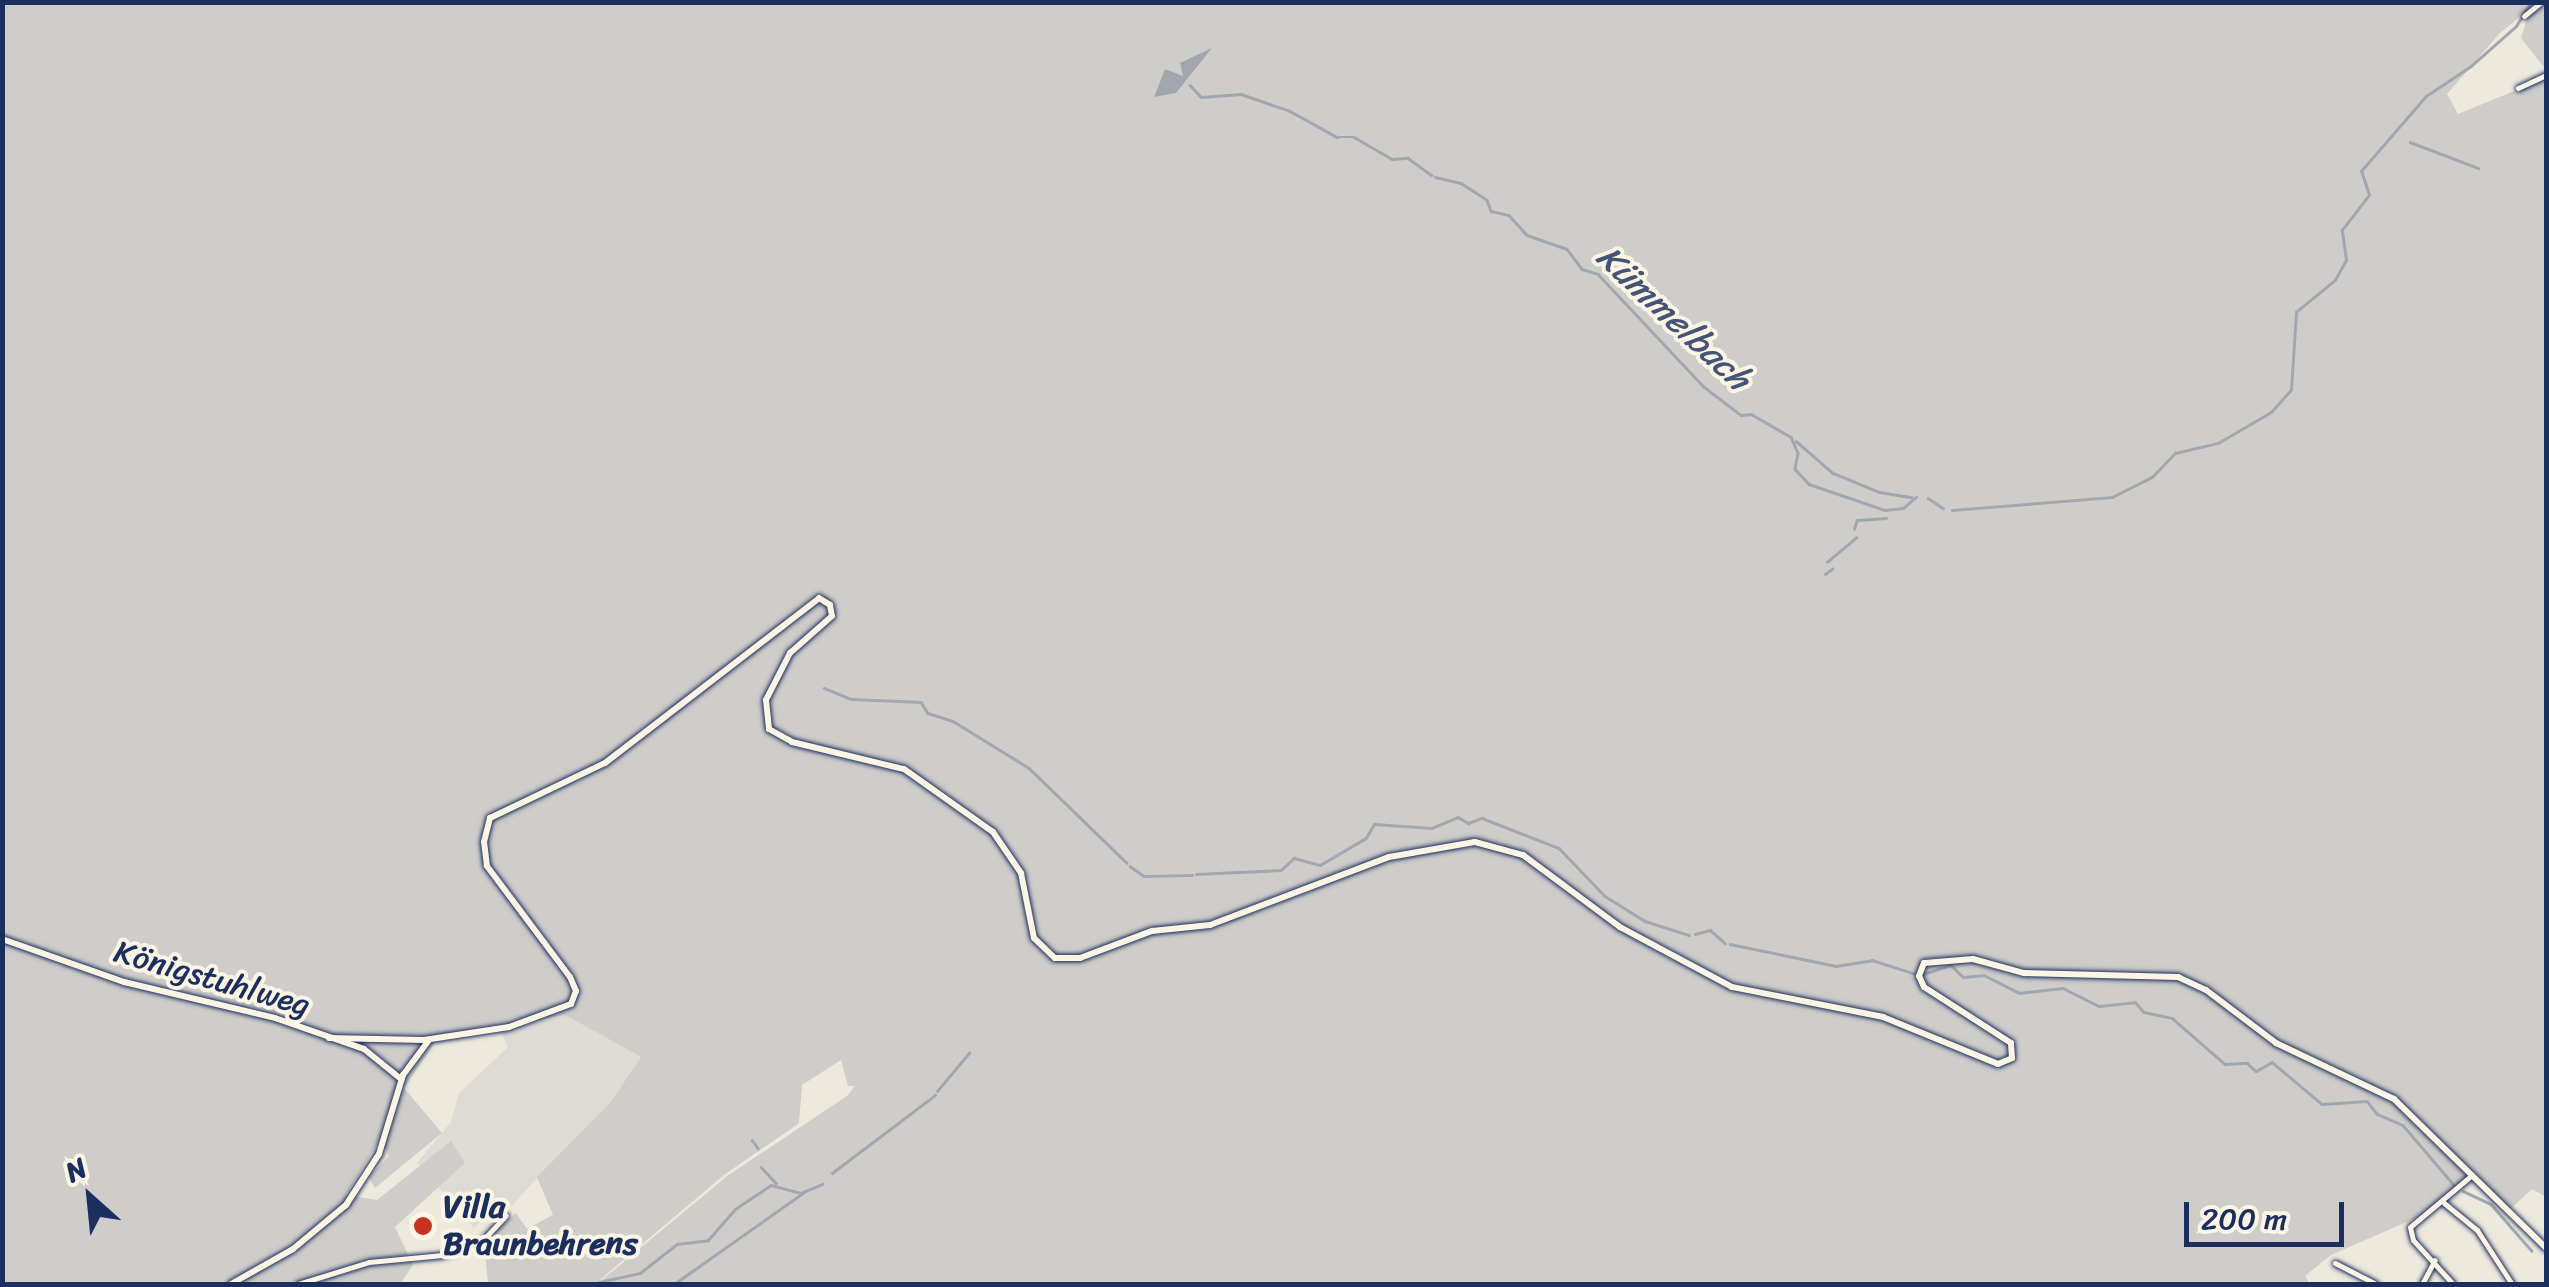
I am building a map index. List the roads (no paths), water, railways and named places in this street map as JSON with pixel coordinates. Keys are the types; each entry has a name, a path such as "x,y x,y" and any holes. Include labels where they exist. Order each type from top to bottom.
{"street":[{"path":"2524,16 2541,2"},
{"path":"2518,88 2546,76"},
{"path":"329,1038 430,1039 515,1026 575,998 570,977 487,866 486,829 505,806 605,763 819,598 831,606 832,616 790,653 765,702 770,730 792,742 904,769 993,832 1021,873 1034,938 1056,958 1080,958 1146,933 1216,924 1399,854 1489,844 1527,857 1620,928 1732,986 1878,1016 1998,1064 2012,1058 2011,1043 1926,989 1918,976 1924,963 1973,958 2024,972 2082,970 2188,980 2276,1042 2385,1092 2546,1248"},
{"name":"Königstuhlweg","path":"2,939 124,982 329,1038 381,1058 401,1079"},
{"path":"232,1284 293,1249 346,1205 379,1154 401,1079 430,1039"},
{"path":"2453,1284 2409,1228 2417,1216 2444,1203 2472,1175"},
{"path":"2444,1203 2477,1229 2512,1284"},
{"path":"298,1284 369,1262 446,1254 482,1241 506,1214"},
{"path":"2422,1284 2436,1260"},
{"path":"2335,1263 2376,1284"}],"waterway":[{"name":"Kümmelbach","path":"1952,510 2112,497 2152,477 2175,453 2218,443 2271,412 2291,390 2296,312 2335,280 2346,260 2342,230 2369,195 2361,171 2426,96 2471,66 2516,26 2531,2"},
{"name":"Kümmelbach","path":"1190,85 1201,97 1241,94 1290,111 1337,137 1354,137 1392,159 1408,158 1431,175"},
{"path":"2410,142 2478,168"},
{"name":"Kümmelbach","path":"1435,177 1461,183 1487,200 1491,211 1509,215 1527,235 1567,249 1582,269 1598,274 1703,386 1741,415 1751,414 1791,437 1798,453 1795,469 1809,484 1885,510 1903,508 1916,497"},
{"path":"1796,441 1833,473 1879,492 1912,497"},
{"name":"Kümmelbach","path":"1928,498 1943,508"},
{"path":"1854,529 1857,520 1886,518"},
{"path":"1827,562 1856,538"},
{"path":"1825,574 1832,569"},
{"path":"824,688 851,699 921,702 928,713 953,721 1029,768 1127,863"},
{"path":"1196,874 1281,870 1294,858 1320,865 1366,838 1374,824 1432,828 1458,817 1468,823 1482,818 1559,848 1605,896 1645,921 1689,935"},
{"path":"1130,866 1144,876 1192,875"},
{"path":"1695,934 1710,930 1725,943"},
{"path":"1730,944 1836,966 1872,960 1916,974"},
{"path":"1923,974 1951,965 1963,977 1984,975 2019,993 2063,988 2099,1006 2135,1002 2144,1012 2172,1018 2225,1064 2247,1063 2256,1071 2272,1062 2322,1104 2367,1101 2377,1114 2403,1125 2455,1186"},
{"path":"937,1091 969,1053"},
{"path":"832,1173 935,1095"},
{"path":"752,1140 758,1148"},
{"path":"761,1167 776,1183"},
{"path":"599,1282 640,1273 677,1244 708,1240 735,1209 771,1185 801,1193 822,1184"},
{"path":"2463,1191 2491,1204 2532,1251"},
{"path":"674,1284 803,1193"}],"place":[{"name":"Villa Braunbehrens","path":"423,1226"}]}
